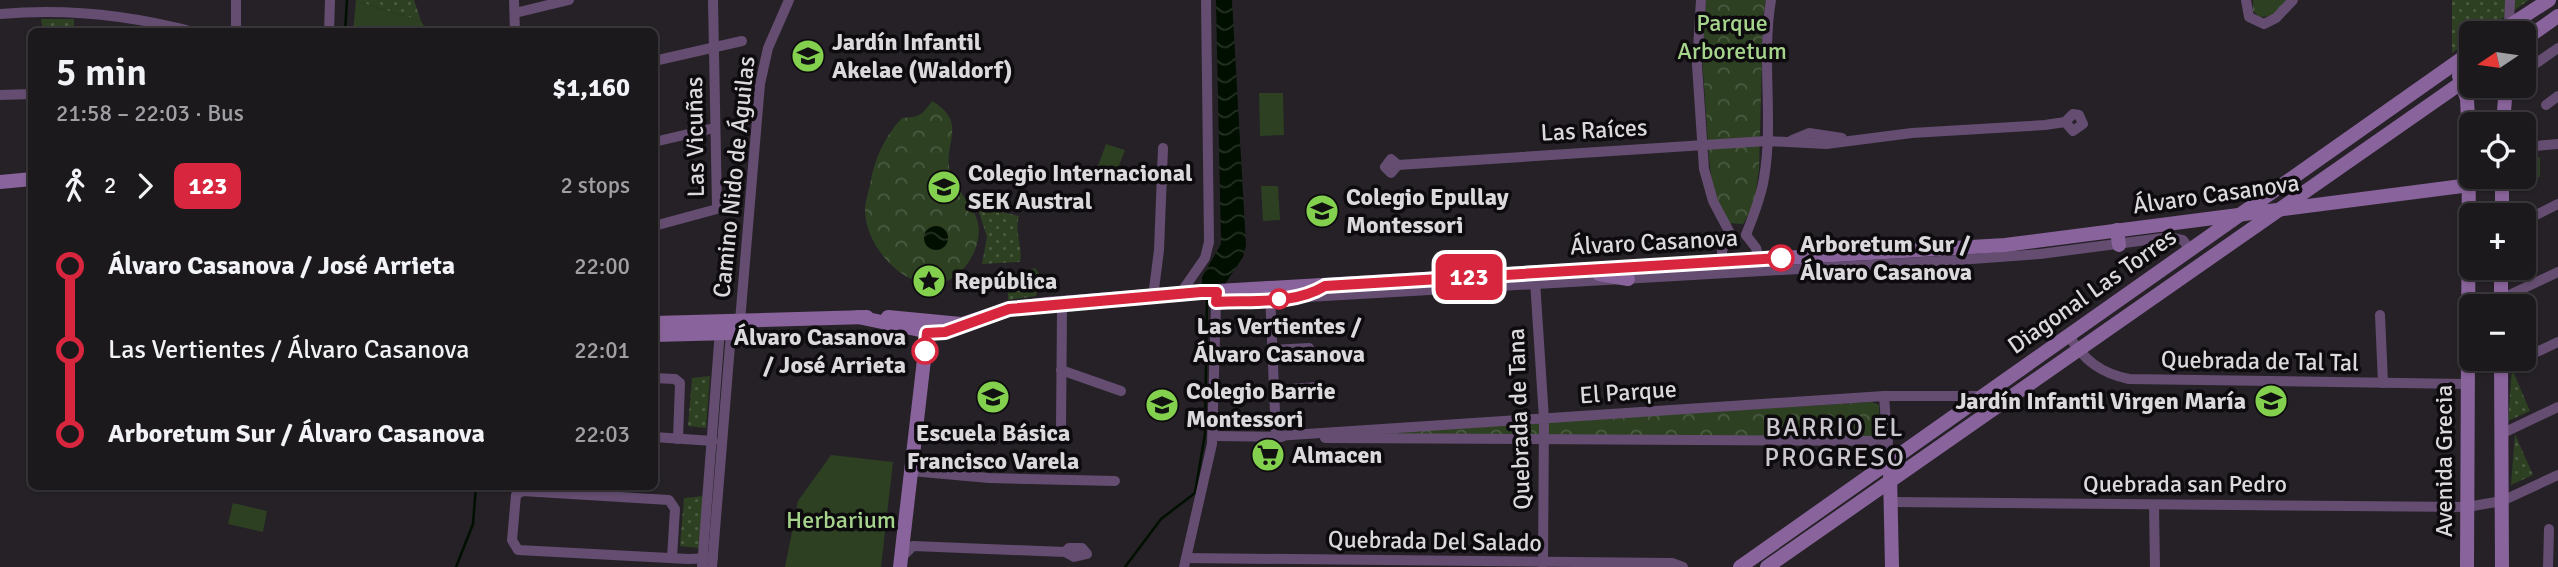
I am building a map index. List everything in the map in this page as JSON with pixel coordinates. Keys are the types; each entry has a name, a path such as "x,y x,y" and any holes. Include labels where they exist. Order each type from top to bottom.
{"main road":[{"path":"2518,21 2549,0"},
{"path":"2536,32 2558,16"},
{"name":"Diagonal Las Torres","path":"1767,567 1890,480 2190,250 2459,60"},
{"name":"Avenida Grecia","path":"2455,63 2459,68"},
{"name":"Diagonal Las Torres","path":"1740,567 1983,396 2073,342 2279,208 2459,84"},
{"path":"0,182 28,179"},
{"name":"Álvaro Casanova","path":"1270,294 1325,286 1535,279 1574,270 1761,265 2118,237 2244,212 2459,186"},
{"name":"Avenida Grecia","path":"2466,567 2472,507 2467,384 2470,189"},
{"path":"1574,270 1628,279"},
{"path":"1307,297 1325,286"},
{"name":"Álvaro Casanova","path":"658,335 729,326 858,317 902,317 927,327 966,324 1009,309 1180,294 1270,294 1307,297"},
{"name":"Álvaro Casanova","path":"658,323 729,326"},
{"path":"901,562 927,327"},
{"path":"2501,371 2502,567"},
{"path":"1889,461 1892,567"}],"street":[{"path":"236,0 236,28"},
{"path":"329,28 330,0"},
{"path":"514,0 515,28"},
{"path":"514,13 569,0"},
{"name":"Las Vicuñas","path":"658,225 717,209 713,0"},
{"name":"Camino Nido de Águilas","path":"729,326 760,84 773,33 789,0"},
{"path":"1180,294 1205,257 1209,243 1206,0"},
{"path":"1700,0 1697,46 1702,145 1709,192 1731,235"},
{"path":"1746,235 1764,182 1766,46 1771,0"},
{"path":"2246,0 2249,17 2264,24 2273,21 2293,0"},
{"path":"2506,21 2510,0 2532,12"},
{"path":"0,14 57,12 104,15 173,28"},
{"path":"658,60 743,41"},
{"path":"2536,63 2558,48"},
{"path":"0,95 28,94"},
{"path":"2546,105 2558,96"},
{"name":"Las Raíces","path":"1398,165 1792,141 1809,133 1847,139 2065,122"},
{"path":"658,141 714,128"},
{"path":"2536,146 2558,144"},
{"path":"1153,297 1159,250 1163,148"},
{"path":"2536,215 2558,204"},
{"path":"1731,235 1746,235"},
{"path":"1722,267 1724,245 1731,235"},
{"path":"1746,235 1756,248 1761,265"},
{"name":"Álvaro Casanova","path":"2118,237 2177,237 2190,250"},
{"name":"Álvaro Casanova","path":"1307,297 1535,279 1628,279 1722,267"},
{"path":"2516,294 2558,272"},
{"name":"Quebrada de Tana","path":"1535,279 1544,419 1543,564"},
{"path":"1185,563 1213,436 1211,294"},
{"path":"1270,294 1276,436"},
{"path":"1047,304 1054,311 1062,311 1073,310 1079,303"},
{"path":"1061,428 1062,311"},
{"path":"2381,315 2383,383"},
{"path":"707,563 710,441 729,326"},
{"path":"707,563 722,442 729,326"},
{"name":"Quebrada de Tal Tal","path":"2073,342 2098,369 2129,379 2467,384"},
{"path":"2536,352 2558,342"},
{"path":"1272,350 1309,348"},
{"path":"1061,370 1121,391"},
{"path":"658,378 675,379 680,383 678,439"},
{"path":"1274,390 1318,387"},
{"path":"1884,396 1889,461"},
{"name":"El Parque","path":"1276,436 1884,396 1983,396"},
{"path":"2501,434 2558,407"},
{"name":"El Parque","path":"1213,436 1544,441 1888,441"},
{"path":"658,438 722,442"},
{"path":"911,471 989,478 1115,481"},
{"name":"Quebrada san Pedro","path":"1892,502 2472,507 2502,501 2558,475"},
{"path":"672,558 675,509 669,500 522,491 516,495 512,540 518,550 672,558 707,563"},
{"path":"2154,505 2155,567"},
{"path":"2548,567 2549,529"},
{"path":"904,531 907,542 913,547"},
{"path":"901,562 906,550 913,547 1065,552"},
{"name":"Quebrada Del Salado","path":"1185,563 1672,563 1683,567"}],"green space":[{"path":"414,0 421,21 356,1"},
{"name":"Parque Arboretum","path":"1706,0 1766,0 1763,18 1759,170 1754,204 1743,224 1727,223 1713,190 1701,41"},
{"path":"2253,0 2287,0 2272,16 2259,17 2253,11"},
{"path":"2452,0 2529,0 2498,21 2459,21 2459,48 2452,53"},
{"path":"356,1 421,21 425,28 353,28"},
{"path":"41,19 74,19 74,28 42,28"},
{"path":"1259,93 1283,93 1284,135 1260,136"},
{"path":"932,101 944,110 950,119 950,169 956,185 974,212 979,228 978,240 968,263 950,280 939,284 915,281 884,258 871,235 865,211 874,167 885,141 902,118 919,115"},
{"path":"1106,144 1125,150 1113,181 1095,174"},
{"path":"2536,157 2540,157 2540,177 2536,177"},
{"path":"1261,186 1278,186 1280,220 1263,221"},
{"path":"977,206 1019,216 1017,228 1020,262 982,264 987,237"},
{"path":"1035,268 1041,276 1036,296 1008,300 1008,277"},
{"path":"2512,371 2513,371 2530,411 2508,421"},
{"path":"710,376 706,428 688,426 692,378"},
{"path":"1871,402 1879,405 1880,436 1367,437 1363,433"},
{"path":"2515,434 2533,475 2511,485"},
{"name":"Herbarium","path":"831,455 893,462 881,567 785,567 798,501"},
{"path":"703,496 699,548 680,546 684,498"},
{"path":"233,503 267,511 263,532 228,524"}],"water":[{"path":"1216,0 1232,0 1246,245 1243,257 1225,284 1202,284 1202,277 1221,244"},
{"path":"936,226 947,233 948,238 941,249 936,250 925,243 924,238 931,227"}],"waterway":[{"path":"345,28 347,0"},
{"path":"1125,567 1161,519 1195,493 1205,434 1207,297"},
{"path":"456,567 473,524 476,490"}],"bus line":[{"name":"123","path":"925,351 927,333 945,332 1009,309 1047,304 1201,292 1217,292 1216,302 1292,298 1307,297 1325,286 1781,258"}],"place":[{"name":"Jardín Infantil Akelae (Waldorf)","path":"808,56"},
{"name":"Colegio Internacional SEK Austral","path":"944,187"},
{"name":"Colegio Epullay Montessori","path":"1322,211"},
{"name":"Arboretum Sur / Álvaro Casanova","path":"1781,258"},
{"name":"República","path":"929,281"},
{"name":"Las Vertientes / Álvaro Casanova","path":"1279,299"},
{"name":"Álvaro Casanova / José Arrieta","path":"925,351"},
{"name":"Escuela Básica Francisco Varela","path":"993,397"},
{"name":"Jardín Infantil Virgen María","path":"2271,401"},
{"name":"Colegio Barrie Montessori","path":"1162,405"},
{"name":"Almacen","path":"1268,455"}],"district":[{"name":"BARRIO EL PROGRESO","path":"1835,443"}]}
